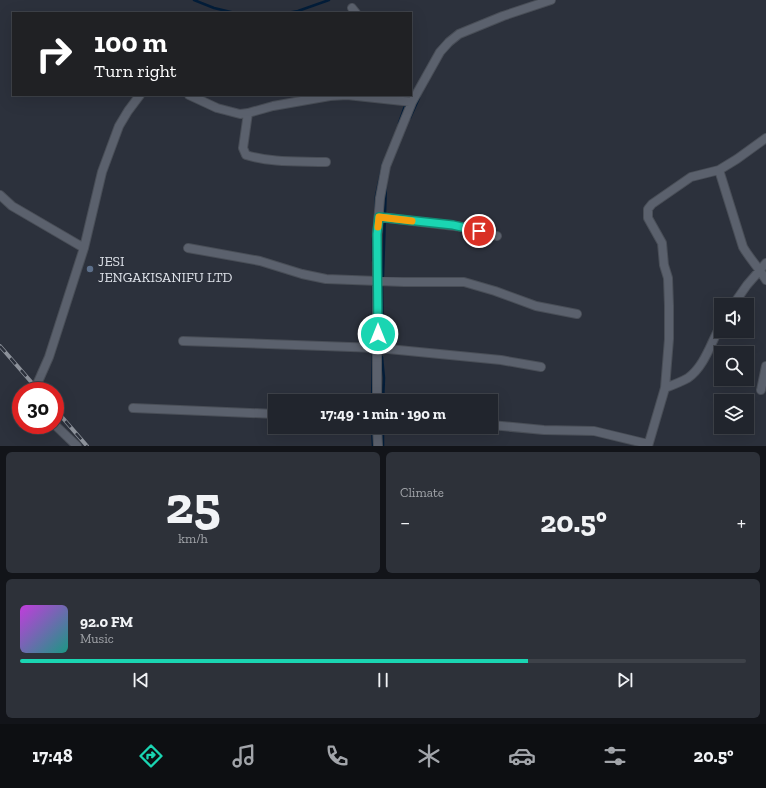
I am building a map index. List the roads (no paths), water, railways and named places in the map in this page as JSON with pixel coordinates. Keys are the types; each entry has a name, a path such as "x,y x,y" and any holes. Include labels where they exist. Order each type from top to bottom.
{"street":[{"path":"377,394 380,198 386,166 412,102 440,52 448,42 459,34 503,16 550,0"},
{"path":"38,382 49,357 84,248 104,166 119,126 128,110 139,96"},
{"path":"191,96 232,113 248,114 272,106 337,96"},
{"path":"371,96 412,102"},
{"path":"248,114 243,148 246,155 278,160 326,162"},
{"path":"498,426 544,430 594,431 648,445 665,388 669,339 668,278 664,265 662,243 648,218 648,209 652,204 691,177 719,170 766,138"},
{"path":"719,170 743,247 749,258 760,270 766,280"},
{"path":"0,196 12,206 84,248"},
{"path":"379,217 463,227 497,236"},
{"path":"188,248 260,261 302,274 326,278 464,282 495,291 536,306 577,314"},
{"path":"738,298 766,263"},
{"path":"665,388 682,381 693,373 711,347 715,338"},
{"path":"183,341 378,348 501,360 541,367"},
{"path":"761,390 766,366"},
{"path":"134,408 268,414"},
{"path":"64,434 77,446"},
{"path":"377,434 378,446"}],"waterway":[{"path":"194,0 214,8 231,12"},
{"path":"292,12 329,0"},
{"path":"410,118 419,98"},
{"path":"399,123 406,103"},
{"path":"375,215 376,196 383,163"},
{"path":"383,276 386,183"},
{"path":"373,238 373,261"},
{"path":"382,286 383,347"},
{"path":"373,287 373,346"},
{"path":"372,394 373,354"},
{"path":"382,357 384,378 383,394"},
{"path":"372,434 373,446"},
{"path":"383,434 383,446"}],"railway":[{"path":"0,346 31,382"},
{"path":"64,419 87,446"}],"place":[{"name":"JESI JENGAKISANIFU LTD","path":"90,269"}]}
